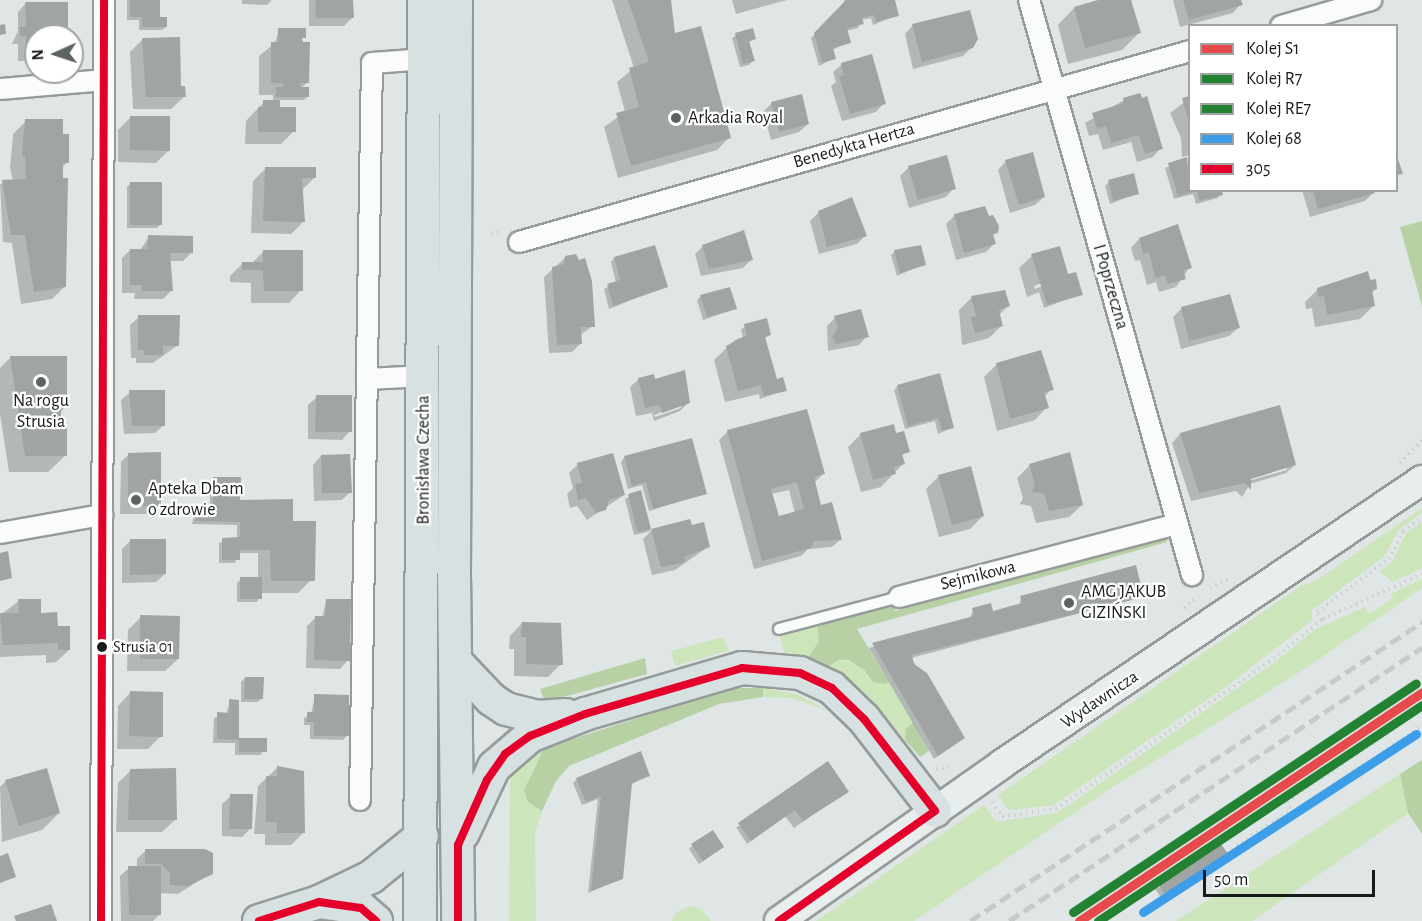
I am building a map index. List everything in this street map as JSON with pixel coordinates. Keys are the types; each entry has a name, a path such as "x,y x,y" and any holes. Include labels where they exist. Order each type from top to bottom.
{"main road":[{"name":"Bronisława Czecha","path":"420,921 426,59 424,0"},
{"name":"Bronisława Czecha","path":"456,0 458,921"},
{"name":"Wydawnicza","path":"779,921 935,811 1422,480"},
{"path":"456,663 491,699 520,715 585,714"},
{"path":"458,845 487,780 505,754 530,736 585,714 735,669 800,673 832,688 864,719 935,811"},
{"path":"259,921 319,902 382,870 422,837"},
{"path":"319,902 361,908 376,921"}],"street":[{"path":"101,921 104,0"},
{"name":"I Poprzeczna","path":"1029,0 1192,575"},
{"path":"1288,24 1371,0"},
{"name":"Benedykta Hertza","path":"519,242 1188,52"},
{"path":"360,800 372,63 426,59"},
{"path":"0,89 104,80"},
{"path":"367,379 424,376"},
{"path":"0,533 102,515"},
{"name":"Sejmikowa","path":"899,597 1177,524"}],"lane":[{"name":"Sejmikowa","path":"779,629 899,597"}],"path":[{"path":"1323,619 1317,612 1389,559 1403,531 1422,518"},
{"path":"991,800 1002,816 1056,809 1269,662 1323,619 1422,574"},
{"path":"1291,810 1286,802 1422,709"},
{"path":"1227,853 1422,726"}],"green space":[{"path":"1422,221 1422,306 1400,227"},
{"path":"1422,508 1422,513 1398,530 1385,556 1312,610 1312,620 1231,683 1054,805 1009,810 998,795 1302,585 1317,580"},
{"path":"1422,522 1422,568 1393,582 1379,571 1393,561 1406,533"},
{"path":"1165,537 1167,542 857,629 889,682 884,684 873,682 864,670 849,660 838,660 828,667 808,658 819,641 817,623 893,603 895,611"},
{"path":"1422,579 1422,588 1306,668 1114,786 914,921 816,921 984,805 996,822 1057,813 1271,665 1316,629 1365,607 1369,614 1393,598 1391,594"},
{"path":"817,623 819,641 808,658 784,652 779,633"},
{"path":"723,637 729,650 675,666 671,651"},
{"path":"645,658 647,674 545,702 540,689"},
{"path":"838,660 857,663 868,676 889,682 913,722 906,729 905,740 867,695 828,667"},
{"path":"732,688 763,688 763,697 719,704 569,766 556,781 542,811 528,802 524,790 544,748"},
{"path":"763,688 797,694 828,711 792,698 763,697"},
{"path":"913,722 929,751 920,757 905,740 906,729"},
{"path":"544,748 529,777 534,806 542,811 535,833 536,921 509,921 510,779 512,772"},
{"path":"1422,760 1422,834 1408,813 1400,774"},
{"path":"1400,774 1408,813 1252,921 1176,921"},
{"path":"689,906 701,909 711,921 672,921 675,914"}],"building":[{"path":"130,0 160,0 160,17 167,17 167,27 142,27 142,17 130,17"},
{"path":"316,0 353,0 354,18 317,18"},
{"path":"628,0 671,0 675,33 701,26 731,138 631,166 616,113 639,107 629,68 649,62"},
{"path":"846,0 895,0 899,16 876,22 874,15 862,18 864,24 847,28 851,43 833,48 836,59 822,63 814,33"},
{"path":"1098,0 1131,0 1141,33 1085,48 1074,7"},
{"path":"1183,0 1241,0 1243,5 1189,20"},
{"path":"25,2 68,2 68,24 26,24"},
{"path":"970,10 978,39 973,48 922,62 912,24"},
{"path":"5,24 6,34 0,35 0,25"},
{"path":"20,27 24,27 24,36 20,36"},
{"path":"278,28 306,28 306,38 302,38 303,42 310,42 309,83 300,83 300,87 309,87 309,97 276,97 276,87 283,87 283,83 271,83 271,42 278,42"},
{"path":"753,28 756,39 749,41 755,61 743,64 735,33"},
{"path":"180,37 181,86 185,86 186,97 146,97 142,38"},
{"path":"872,54 886,104 850,114 839,76 844,75 841,63"},
{"path":"1140,93 1142,98 1147,96 1163,149 1145,154 1139,135 1111,143 1106,126 1097,129 1092,113 1124,103 1123,98"},
{"path":"802,94 809,124 779,132 771,102"},
{"path":"1188,96 1188,119 1182,98"},
{"path":"263,100 280,100 280,107 296,107 296,132 258,132 258,107 263,107"},
{"path":"130,116 170,116 170,151 130,150"},
{"path":"25,119 63,119 63,134 69,134 69,163 63,163 63,178 68,178 66,287 34,292 25,235 11,235 2,180 26,179 25,156 22,156"},
{"path":"1033,152 1045,197 1019,205 1005,160"},
{"path":"947,155 956,189 918,200 908,166"},
{"path":"1187,157 1188,192 1193,192 1178,196 1168,163"},
{"path":"1398,159 1403,174 1398,175"},
{"path":"265,167 316,167 316,178 302,178 305,222 263,221"},
{"path":"1134,173 1139,194 1113,201 1108,180"},
{"path":"130,182 162,182 162,225 130,225"},
{"path":"1197,192 1222,192 1223,195 1199,201"},
{"path":"1314,192 1375,193 1318,209"},
{"path":"852,197 867,236 827,247 818,211"},
{"path":"985,206 989,216 993,215 999,226 998,233 993,234 996,244 964,253 954,214"},
{"path":"1178,224 1192,268 1183,270 1186,279 1168,284 1165,275 1155,278 1149,252 1143,254 1139,238"},
{"path":"744,230 753,260 709,269 702,245"},
{"path":"148,235 193,236 193,253 170,253 173,291 142,291 142,285 130,285 130,249 147,249"},
{"path":"655,245 668,287 613,306 607,284 620,280 614,257"},
{"path":"921,245 926,265 900,273 894,250"},
{"path":"1060,246 1068,274 1076,272 1083,295 1047,305 1031,254"},
{"path":"263,250 303,250 303,291 264,291 263,270 242,270 242,262 263,262"},
{"path":"576,254 579,260 585,258 592,281 595,327 581,327 582,344 557,345 552,267 564,264 565,256"},
{"path":"1368,271 1370,280 1376,279 1377,289 1372,290 1375,306 1327,315 1324,296 1318,297 1317,288"},
{"path":"730,287 737,309 707,317 700,295"},
{"path":"1005,290 1010,306 999,310 1003,326 975,333 971,317 976,316 971,296"},
{"path":"1230,294 1240,328 1189,341 1181,307"},
{"path":"861,309 869,337 836,344 832,337 838,328 834,316"},
{"path":"138,315 180,315 179,346 163,346 163,355 144,355 144,350 138,350"},
{"path":"767,318 771,335 765,337 777,379 783,377 787,391 764,396 761,385 738,391 726,346 747,335 744,324"},
{"path":"1041,350 1054,390 1044,392 1049,408 1010,419 996,363"},
{"name":"Na rogu Strusia","path":"10,356 67,356 67,408 61,408 61,425 67,425 67,456 25,456"},
{"path":"685,370 690,403 662,413 660,405 645,408 638,378 654,374 655,379"},
{"path":"940,373 954,428 942,431 938,418 908,426 897,385"},
{"path":"129,390 165,390 165,426 132,426"},
{"path":"316,395 352,395 352,432 315,432"},
{"path":"1280,405 1296,465 1251,479 1251,490 1245,483 1199,493 1180,433"},
{"path":"807,409 825,474 814,477 821,505 832,502 842,540 814,541 811,548 762,561 727,430","holes":["797,482 804,509 779,516 771,489"]},
{"path":"894,424 896,433 904,431 910,452 902,454 905,464 894,467 896,474 873,480 860,433"},
{"path":"692,438 707,494 653,509 646,482 632,486 624,456"},
{"path":"161,452 161,506 128,506 128,453"},
{"path":"1070,452 1083,505 1049,511 1044,493 1032,492 1035,484 1029,464"},
{"path":"613,453 625,495 609,500 606,510 596,513 586,498 578,500 575,484 582,483 577,463"},
{"path":"350,454 352,493 322,493 321,455"},
{"path":"971,466 984,516 952,525 938,475"},
{"path":"213,477 241,477 240,500 293,499 293,521 316,521 315,581 271,581 270,550 240,550 240,560 222,560 222,538 240,537 240,522 195,521 195,506 213,506"},
{"path":"641,490 651,529 637,532 628,494"},
{"path":"690,519 692,525 704,522 710,547 684,557 685,562 661,567 651,529"},
{"path":"130,539 166,539 166,574 130,575"},
{"path":"8,551 12,578 0,581 0,553"},
{"path":"1136,565 1144,597 912,655 914,664 927,673 965,738 938,756 872,643 974,616 972,608 991,603 993,611 1022,603 1020,596"},
{"path":"240,577 262,577 262,599 240,599"},
{"path":"18,599 41,599 41,613 57,612 58,626 70,626 70,650 58,650 58,643 3,645 0,613 19,613"},
{"path":"326,599 351,599 350,661 314,660 315,616 325,616"},
{"path":"140,615 180,616 179,659 140,659"},
{"path":"522,622 561,623 563,665 526,664 526,637 521,637"},
{"path":"245,677 264,677 263,699 244,699"},
{"path":"130,691 163,692 163,737 129,736"},
{"path":"314,694 349,695 349,736 314,736 314,722 307,722 307,712 314,712"},
{"path":"229,699 239,700 239,738 267,738 267,752 239,752 239,740 217,739 217,712 229,713"},
{"path":"641,751 650,776 632,783 623,879 591,891 601,796 586,802 576,778"},
{"path":"828,761 849,792 803,821 795,810 751,841 738,823"},
{"path":"277,766 304,771 305,833 277,833 277,822 266,822 266,776 277,776"},
{"path":"47,768 60,813 19,826 5,780"},
{"path":"176,768 177,820 128,820 130,769"},
{"path":"230,794 253,794 252,829 229,829"},
{"path":"713,830 724,847 703,861 691,844"},
{"path":"1219,841 1231,858 1195,883 1193,879 1166,896 1158,884"},
{"path":"145,849 205,849 213,853 213,874 188,886 170,885 170,873 161,864 145,864"},
{"path":"8,853 16,877 0,883 0,856"},
{"path":"128,866 161,866 161,915 129,915"},
{"path":"51,904 57,921 16,921 14,916"}],"railway":[{"path":"970,921 1422,622"},
{"path":"1009,921 1422,648"}],"rail line":[{"name":"RE7","path":"1073,912 1416,683"},
{"name":"S1","path":"1079,921 1422,692"},
{"name":"R7","path":"1098,921 1422,705"},
{"name":"68","path":"1143,912 1416,734"}],"transit line":[{"name":"305","path":"101,921 104,0"},
{"name":"305","path":"458,921 458,845 487,780 505,754 530,736 585,714 742,668 800,673 832,688 864,719 935,811 779,921"},
{"name":"305","path":"259,921 319,902 361,908 376,921"}],"place":[{"name":"Arkadia Royal","path":"676,118"},
{"name":"Na rogu Strusia","path":"41,382"},
{"name":"Apteka Dbam o zdrowie","path":"136,500"},
{"name":"AMG JAKUB GIZIŃSKI","path":"1069,603"},
{"name":"Strusia 01","path":"102,647"}]}
